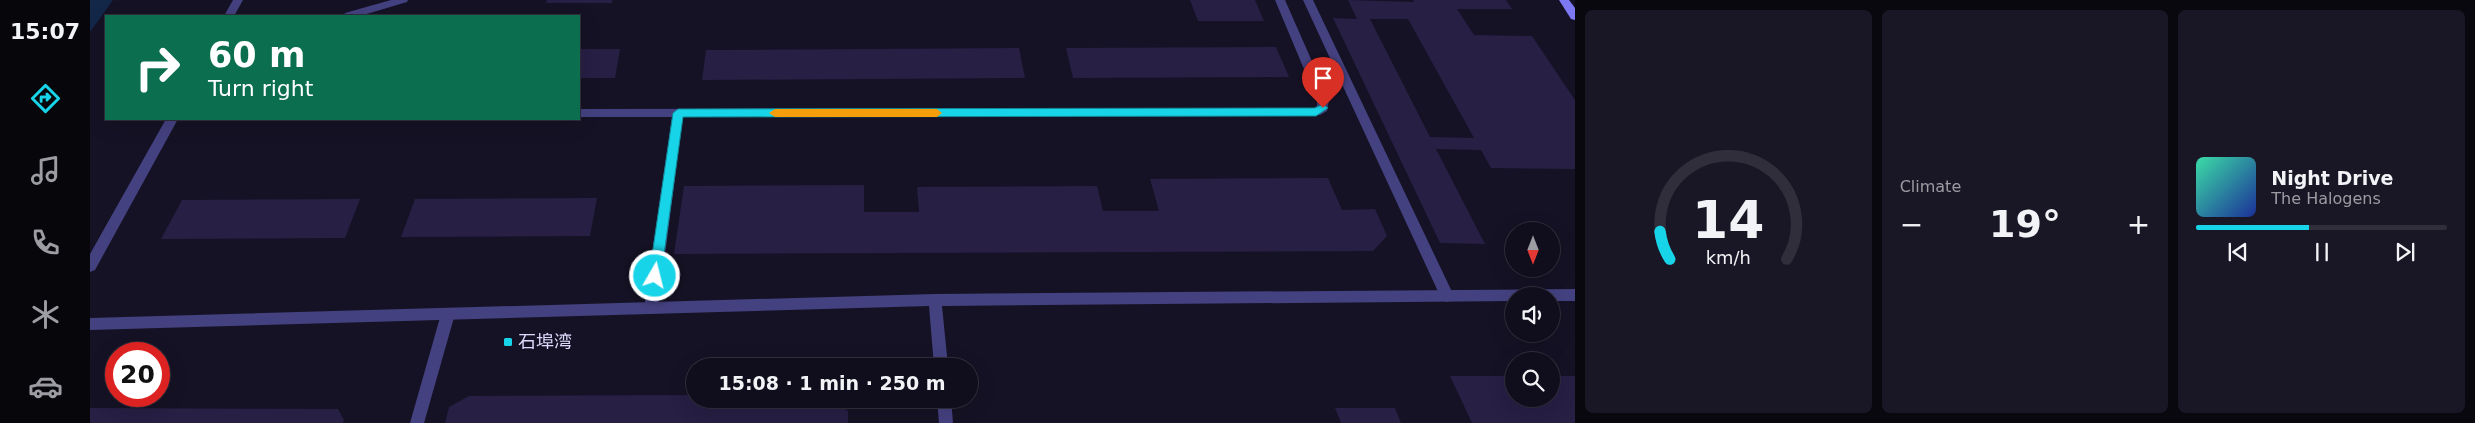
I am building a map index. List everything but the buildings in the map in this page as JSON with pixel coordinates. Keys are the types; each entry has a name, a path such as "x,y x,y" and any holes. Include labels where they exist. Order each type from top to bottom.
{"street":[{"path":"230,15 238,0"},
{"path":"352,15 403,0"},
{"path":"580,113 1316,112 1323,108 1323,100 1280,0"},
{"path":"1308,0 1447,296"},
{"path":"1564,0 1575,16"},
{"path":"650,308 678,113"},
{"path":"90,266 171,120"},
{"path":"90,324 935,300 1575,295"},
{"path":"935,300 940,358"},
{"path":"417,423 448,314"},
{"path":"945,408 946,423"}],"water":[{"path":"90,0 113,0 90,32"}],"slow traffic":[{"path":"775,113 937,113"}],"place":[{"name":"石埠湾","path":"508,342"}],"route":[{"path":"655,276 678,113 1316,112 1323,108"}]}
